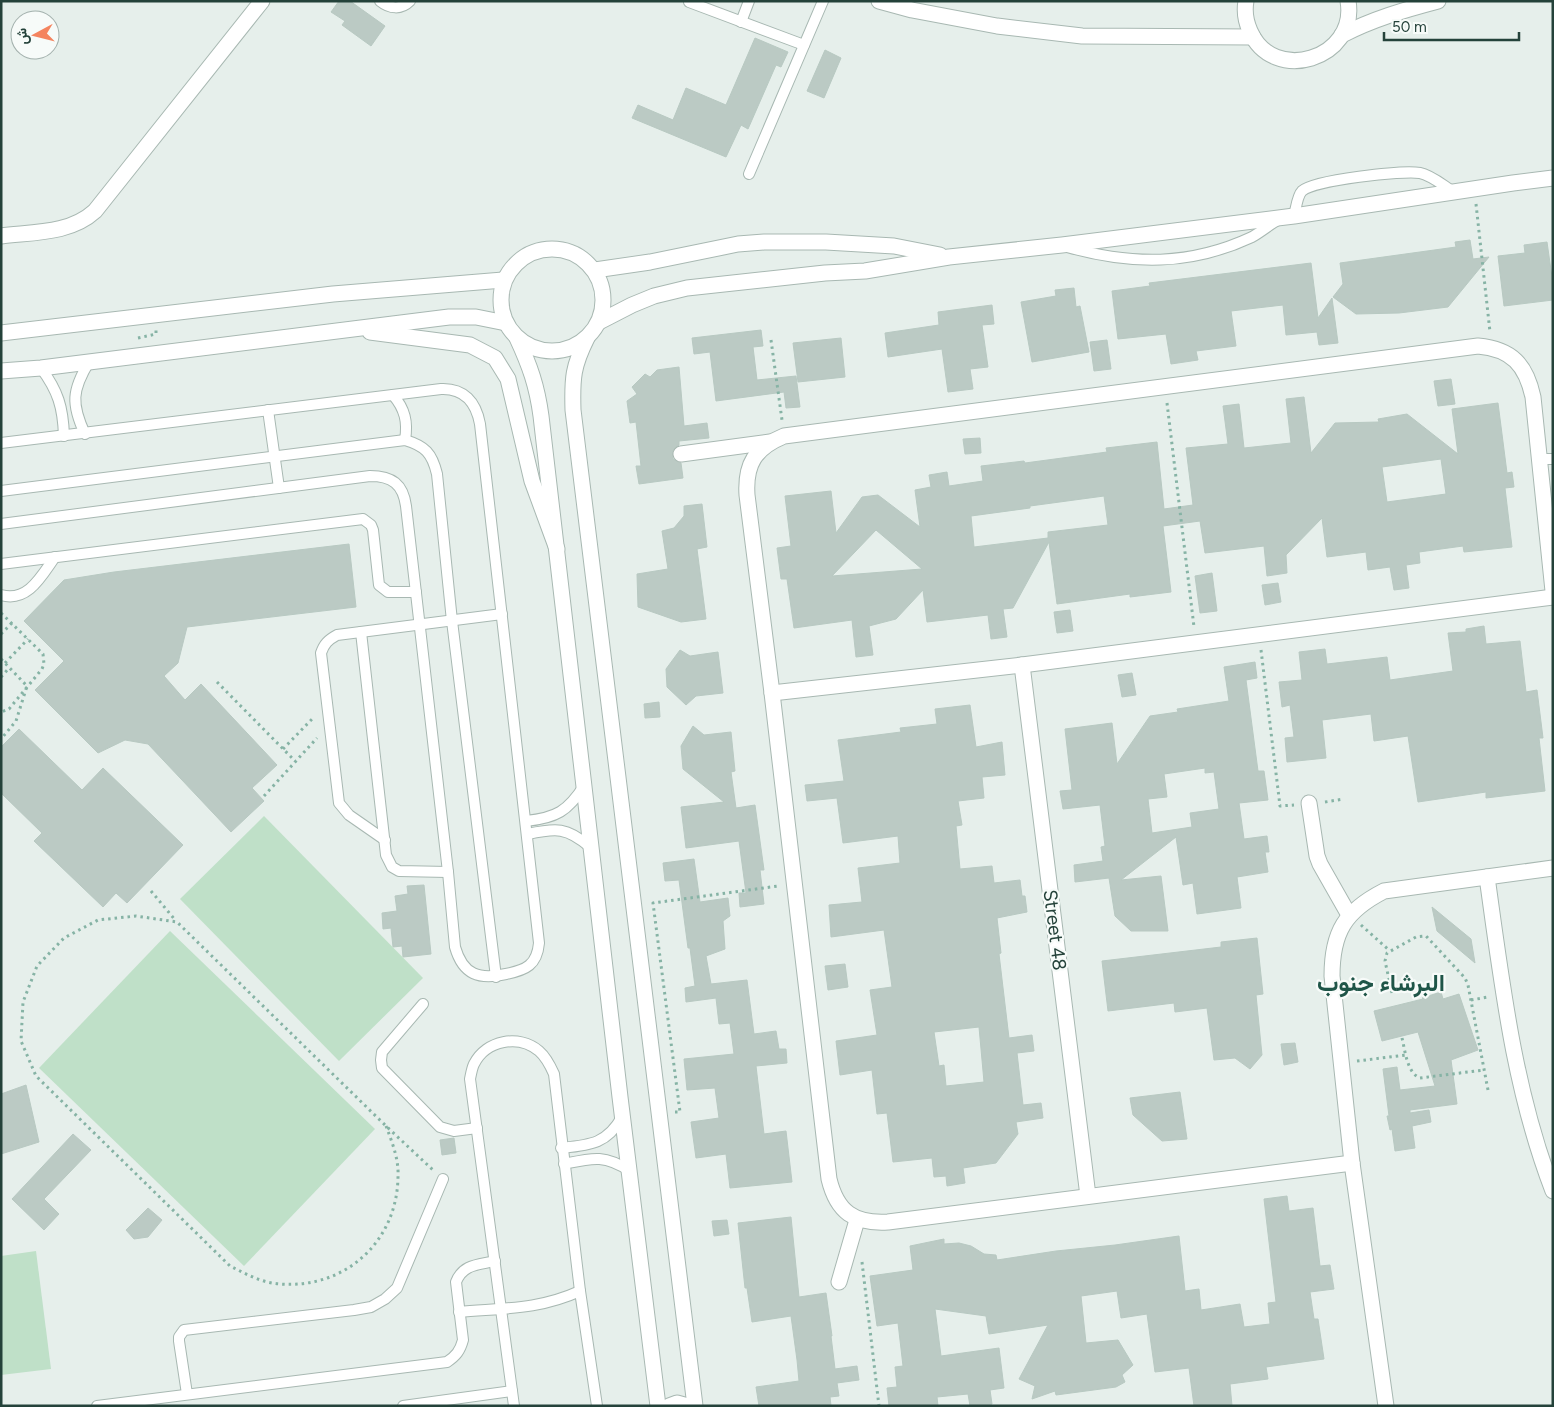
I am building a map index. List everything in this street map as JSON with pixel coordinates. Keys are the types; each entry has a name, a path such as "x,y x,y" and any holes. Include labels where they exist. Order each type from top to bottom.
{"street":[{"path":"1,236 63,229 86,220 262,1"},
{"path":"879,1 912,10 997,26 1082,36 1253,37"},
{"path":"1246,1 1246,22 1253,37 1265,50 1273,55 1281,59 1298,61 1316,58 1331,49 1342,35 1347,22 1348,1"},
{"path":"1342,35 1391,13 1438,1"},
{"path":"599,322 654,296 687,288 825,273 865,271 949,257 1287,217 1553,178"},
{"path":"595,270 650,262 738,244 764,242 826,242 894,246 949,257"},
{"path":"658,1406 622,1117 537,390 530,365 517,338 506,323 501,308 503,280 518,260 537,250 558,248 579,255 595,270 602,286 603,305 599,322 587,338 576,360 572,385 573,410 695,1406"},
{"path":"1,333 333,294 503,280"},
{"path":"1,371 41,368 449,317 476,317 506,323"},
{"path":"346,329 470,345 495,358 508,379 532,482 556,549"},
{"path":"517,338 533,348 552,352 571,348 587,338"},
{"path":"681,454 777,439 1478,346 1492,348 1508,354 1521,365 1530,380 1546,459 1553,591"},
{"path":"777,439 758,452 750,464 746,479 829,1179 833,1196 843,1210 857,1220 873,1223 888,1222 1352,1163"},
{"path":"772,693 1022,665 1553,598"},
{"name":"Street 48","path":"1022,665 1088,1196"},
{"path":"1309,804 1320,864 1349,915"},
{"path":"1386,1406 1352,1163 1332,976 1332,955 1338,934 1349,915 1365,900 1384,891 1553,868"},
{"path":"1487,877 1504,995 1520,1087 1542,1164 1553,1191"},
{"path":"839,1282 857,1220"},
{"path":"669,1406 677,1403 688,1406"}],"lane":[{"path":"380,1 392,8 400,7 410,1"},
{"path":"741,22 748,1"},
{"path":"749,174 823,1"},
{"path":"689,2 804,45"},
{"path":"1062,245 1097,255 1129,260 1161,260 1193,256 1224,248 1254,236 1287,217 1301,192 1307,187 1323,182 1394,172 1414,172 1423,173 1454,192"},
{"path":"85,434 76,416 74,397 79,378 89,362"},
{"path":"41,368 52,383 59,399 63,417 64,436"},
{"path":"1,443 448,389 464,394 475,406 480,424 539,942 538,952 534,960 528,967 519,972 485,978 464,968 455,948 405,495 391,479 381,476 370,476 1,524"},
{"path":"393,395 401,404 405,416 407,428 404,440"},
{"path":"268,410 279,488"},
{"path":"1,491 404,440 417,444 427,451 434,462 437,474 452,621 496,977"},
{"path":"1,564 363,519 371,525 373,530 379,585 388,592 416,592"},
{"path":"3,594 16,597 26,593 55,557"},
{"path":"385,840 349,815 339,802 321,653 324,645 329,639 337,635 502,614"},
{"path":"360,632 388,862 398,871 448,872"},
{"path":"526,821 544,819 560,813 574,801 584,786"},
{"path":"528,834 546,830 561,830 577,836 590,847"},
{"path":"423,1004 382,1052 382,1068 440,1127 454,1131 477,1128"},
{"path":"514,1406 470,1079 474,1064 484,1051 498,1043 512,1041 526,1044 539,1050 548,1061 554,1074 561,1148 597,1406"},
{"path":"561,1148 594,1144 606,1138 616,1129 622,1117"},
{"path":"564,1164 601,1158 616,1162 630,1171"},
{"path":"187,1394 179,1341 179,1337 184,1330 354,1310 371,1307 385,1299 397,1288 405,1272 443,1179"},
{"path":"97,1406 446,1362 455,1357 461,1349 463,1340 456,1282 459,1274 465,1268 495,1261"},
{"path":"459,1312 537,1306 580,1291"},
{"path":"402,1406 512,1391"}],"path":[{"path":"1475,188 1492,348"},
{"path":"141,355 138,338 156,334 153,315"},
{"path":"771,340 777,439"},
{"path":"1165,387 1196,643"},
{"path":"1,613 44,654 45,659 42,669 8,709 1,712"},
{"path":"1,634 12,623"},
{"path":"1259,635 1280,806 1344,800"},
{"path":"5,663 28,639"},
{"path":"1,659 27,686"},
{"path":"1,677 10,668"},
{"path":"217,682 295,762"},
{"path":"1,739 16,721 27,686"},
{"path":"283,749 327,705"},
{"path":"264,796 330,724"},
{"path":"658,1114 680,1112 653,903 794,883"},
{"path":"151,891 177,922 443,1179"},
{"path":"1349,915 1390,951"},
{"path":"177,922 136,916 98,920 64,938 37,966 23,1002 21,1041 36,1076 230,1266 253,1278 278,1284 305,1284 330,1278 353,1266 372,1248 387,1226 396,1202 398,1176 395,1150 386,1126"},
{"path":"1392,993 1385,957 1390,951 1416,937 1426,936 1465,978 1470,993 1488,1090"},
{"path":"1402,1038 1412,1073 1420,1078 1484,1070"},
{"path":"1341,1063 1406,1055"},
{"path":"862,1259 879,1406"}],"green space":[{"path":"264,816 423,978 339,1061 180,899"},
{"path":"170,931 375,1129 244,1266 39,1068"},
{"path":"36,1251 51,1369 1,1375 1,1256"}],"building":[{"path":"339,1 350,1 385,26 371,46 342,25 345,21 331,12"},
{"path":"755,38 788,52 781,67 776,65 748,129 741,125 726,157 632,118 638,105 673,120 686,88 726,105"},
{"path":"825,50 841,58 824,98 807,91"},
{"path":"1470,240 1473,259 1489,257 1448,307 1399,313 1356,314 1333,297 1343,284 1340,263 1456,247 1455,242"},
{"path":"1547,242 1553,284 1553,300 1504,306 1498,256 1525,253 1524,245"},
{"path":"1311,263 1318,318 1332,298 1338,343 1319,345 1317,332 1286,335 1283,305 1231,311 1236,346 1196,351 1198,360 1171,364 1166,334 1118,339 1112,291 1150,286 1149,283"},
{"path":"1074,288 1076,307 1080,306 1089,352 1032,362 1021,302 1056,296 1055,290"},
{"path":"992,305 994,324 982,325 988,367 970,369 973,389 948,392 942,349 888,357 885,333 939,325 938,312"},
{"path":"761,330 763,346 753,347 757,380 796,376 800,407 786,408 784,392 716,401 710,352 694,354 692,338"},
{"path":"841,338 845,377 798,382 793,343"},
{"path":"1107,340 1111,369 1094,371 1090,342"},
{"path":"679,367 684,426 707,423 709,438 679,441 679,445 673,450 673,459 681,463 683,478 639,484 636,466 641,466 636,422 630,423 627,401 637,394 632,387 645,374 650,377 657,370"},
{"path":"1451,379 1455,404 1438,406 1434,381"},
{"path":"1304,397 1311,453 1335,423 1379,422 1378,419 1407,414 1458,454 1452,409 1498,403 1507,473 1512,472 1514,487 1505,488 1512,547 1464,552 1463,546 1419,552 1420,563 1406,565 1409,588 1394,590 1390,567 1368,570 1366,552 1327,557 1322,518 1286,555 1287,573 1267,576 1264,546 1205,553 1200,521 1163,526 1171,592 1130,597 1130,594 1057,604 1049,542 1013,608 1003,609 1007,637 991,639 988,615 927,622 923,590 896,619 869,626 873,655 856,657 852,620 794,628 787,579 781,579 777,548 791,546 785,496 831,491 836,533 862,497 878,495 920,527 915,490 931,487 929,475 947,472 949,486 983,481 981,466 1024,461 1025,463 1107,452 1106,448 1157,442 1164,509 1193,505 1186,448 1228,444 1223,406 1239,404 1244,448 1291,443 1286,399","holes":["1441,459 1446,494 1387,502 1382,467","1104,496 1108,525 1048,532 1048,538 974,547 971,516 1030,508 1030,506","876,530 922,569 832,576"]},
{"path":"980,438 981,453 965,454 963,439"},
{"path":"702,504 707,547 697,549 706,619 681,622 638,607 637,574 668,569 662,531 674,528 684,516 684,506"},
{"path":"349,544 356,607 187,627 178,663 164,676 185,700 201,684 277,765 252,788 264,801 231,832 148,744 125,740 98,753 35,690 64,661 24,621 64,580 114,572"},
{"path":"1212,573 1217,611 1200,613 1195,576"},
{"path":"1278,583 1281,602 1265,605 1262,585"},
{"path":"1070,610 1073,631 1057,633 1054,612"},
{"path":"1484,626 1486,644 1520,641 1526,692 1537,690 1543,738 1539,738 1545,791 1486,798 1486,792 1418,802 1408,736 1374,741 1371,714 1322,720 1326,758 1287,762 1285,738 1294,737 1290,705 1282,707 1279,682 1302,680 1299,652 1325,649 1327,664 1387,657 1390,680 1453,671 1448,633 1466,632 1466,629"},
{"path":"680,650 690,656 718,652 723,693 696,696 686,705 667,687 666,669"},
{"path":"1255,662 1257,678 1246,680 1258,771 1264,771 1268,800 1239,803 1244,839 1267,836 1269,852 1265,852 1268,872 1237,877 1241,908 1197,914 1193,883 1183,885 1176,837 1121,880 1161,876 1168,931 1131,931 1115,916 1109,878 1075,882 1074,865 1103,861 1101,847 1105,846 1100,805 1063,809 1060,791 1072,790 1065,729 1112,723 1117,764 1150,716 1178,712 1177,709 1229,701 1224,667","holes":["1205,768 1205,773 1214,772 1219,809 1190,813 1192,827 1152,833 1148,799 1167,797 1164,774"]},
{"path":"1132,673 1136,695 1122,697 1118,675"},
{"path":"659,702 660,717 645,718 644,704"},
{"path":"970,705 976,747 1002,742 1005,775 982,777 984,798 958,801 962,825 956,826 960,869 992,866 994,883 1020,880 1027,912 997,918 1001,953 999,954 1009,1038 1032,1035 1034,1051 1017,1053 1023,1105 1041,1103 1043,1118 1016,1122 1018,1134 996,1163 963,1168 965,1183 947,1186 946,1176 934,1177 932,1158 893,1162 887,1113 877,1114 872,1070 840,1075 836,1041 877,1035 870,990 892,987 884,930 831,937 829,905 862,902 858,868 900,863 898,836 843,843 837,798 807,801 805,785 844,781 838,740 901,732 900,728 937,724 935,709","holes":["979,1027 984,1082 946,1086 944,1065 939,1066 934,1032"]},
{"path":"693,726 704,735 731,732 735,771 731,772 736,808 755,805 764,870 760,870 764,904 740,907 739,893 746,893 739,841 686,848 681,807 724,802 683,769 681,746"},
{"path":"19,729 82,790 103,768 183,845 127,903 116,893 103,907 34,841 42,833 1,793 1,747"},
{"path":"694,859 700,902 728,898 730,916 723,921 725,949 706,956 711,984 747,980 754,1034 776,1031 779,1049 786,1049 787,1063 756,1066 764,1134 786,1131 792,1182 730,1188 726,1154 696,1158 691,1122 719,1118 715,1088 687,1090 684,1059 734,1054 730,1023 719,1024 716,998 686,1002 685,988 695,986 679,880 665,881 663,863"},
{"path":"424,885 431,954 403,957 402,946 393,947 391,928 383,929 382,913 397,911 395,896 408,894 407,886"},
{"path":"1432,907 1471,939 1475,963 1437,931"},
{"path":"1257,938 1263,994 1256,995 1262,1055 1250,1069 1235,1058 1214,1060 1207,1008 1175,1012 1174,1003 1108,1011 1102,961 1221,947 1221,942"},
{"path":"845,964 848,987 828,990 825,966"},
{"path":"1441,992 1443,999 1459,994 1478,1050 1451,1060 1457,1104 1410,1110 1410,1113 1429,1110 1431,1122 1412,1126 1415,1148 1395,1151 1392,1129 1390,1130 1387,1116 1389,1116 1383,1069 1397,1067 1400,1090 1435,1086 1418,1032 1382,1041 1374,1011 1423,999"},
{"path":"1295,1043 1298,1062 1284,1065 1281,1044"},
{"path":"26,1085 39,1142 1,1154 1,1094"},
{"path":"1180,1092 1187,1139 1162,1141 1133,1115 1130,1098"},
{"path":"73,1134 91,1150 44,1199 59,1214 44,1230 12,1199"},
{"path":"454,1138 456,1153 442,1155 440,1140"},
{"path":"1287,1196 1289,1211 1313,1208 1320,1266 1330,1265 1334,1289 1310,1292 1314,1319 1318,1319 1324,1359 1266,1367 1268,1379 1230,1384 1232,1406 1194,1406 1189,1368 1155,1372 1147,1314 1121,1318 1117,1291 1081,1296 1086,1343 1118,1340 1133,1365 1122,1375 1125,1382 1116,1387 1056,1395 1055,1391 1032,1399 1035,1386 1019,1379 1048,1325 989,1334 986,1316 935,1309 941,1356 999,1348 1004,1388 990,1390 992,1404 988,1406 970,1406 968,1394 937,1397 938,1406 889,1406 887,1388 897,1387 895,1367 903,1366 898,1323 877,1326 870,1276 913,1270 910,1246 944,1239 944,1244 959,1243 971,1246 984,1254 996,1255 997,1260 1179,1236 1185,1291 1199,1289 1201,1310 1240,1304 1244,1327 1270,1324 1268,1303 1276,1302 1264,1199"},
{"path":"148,1208 162,1220 148,1237 134,1239 126,1230"},
{"path":"791,1217 799,1297 826,1293 835,1369 857,1366 859,1380 837,1383 839,1396 830,1397 831,1406 759,1406 756,1387 799,1381 797,1360 791,1316 752,1322 747,1288 745,1288 738,1223"},
{"path":"727,1220 729,1234 714,1236 712,1221"}],"district":[{"name":"البرشاء جنوب","path":"1381,982"}]}
